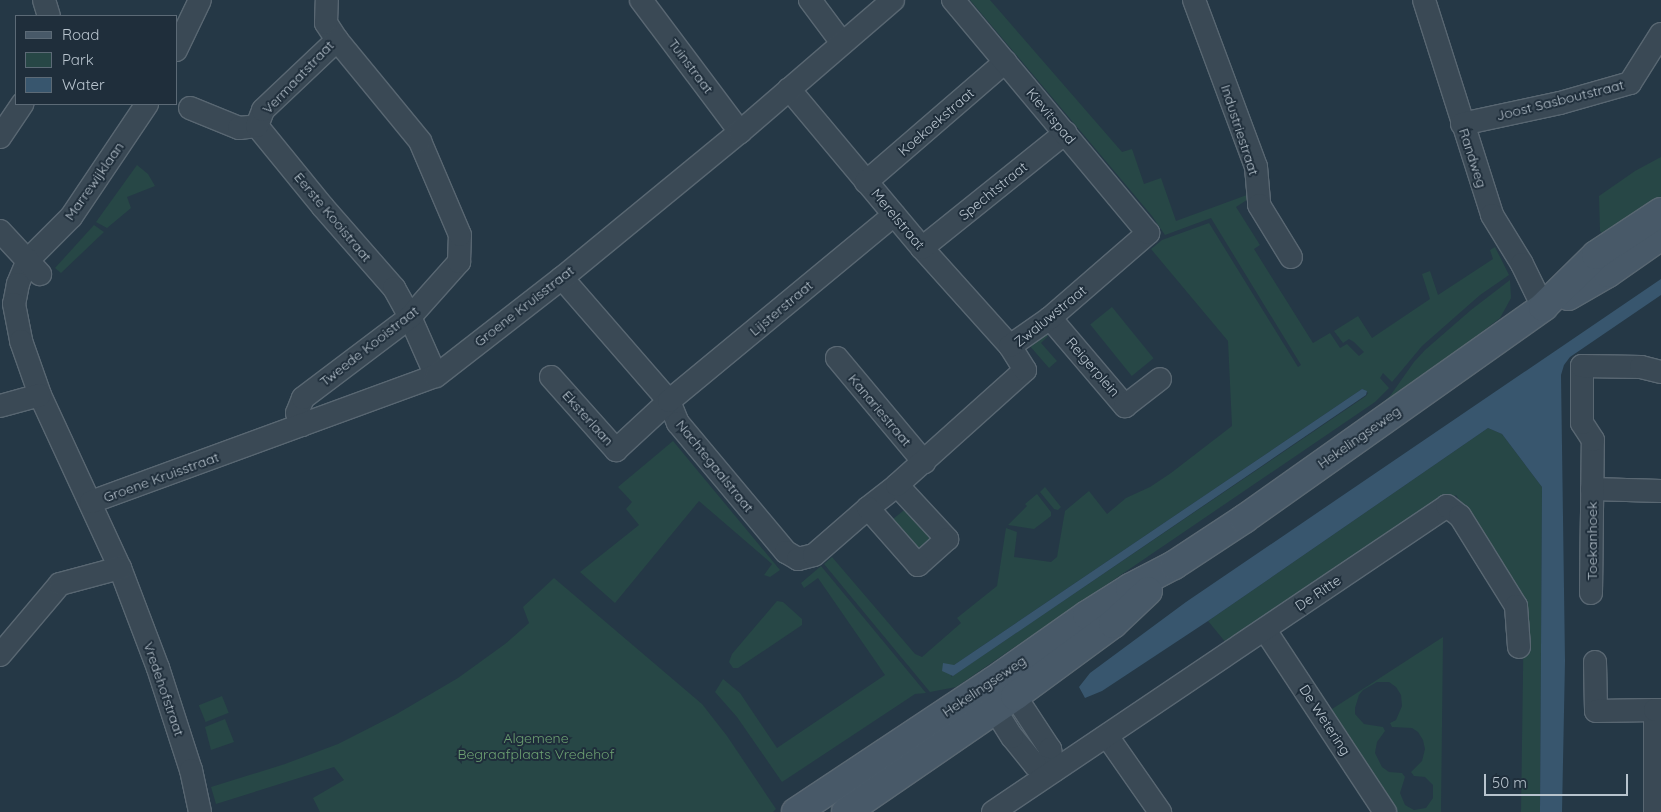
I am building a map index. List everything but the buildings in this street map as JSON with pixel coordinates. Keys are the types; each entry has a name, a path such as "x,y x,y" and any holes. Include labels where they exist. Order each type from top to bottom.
{"street":[{"path":"44,0 49,15"},
{"path":"178,46 200,0"},
{"name":"Vermaatstraat","path":"257,126 264,110 337,40 326,23 327,0"},
{"name":"Tuinstraat","path":"641,0 740,132"},
{"path":"810,0 842,42"},
{"name":"Groene Kruisstraat","path":"91,502 436,376 562,278 740,132 842,42 893,0"},
{"name":"Kievitspad","path":"953,0 1148,233"},
{"name":"Industriestraat","path":"1194,0 1256,167 1260,205 1291,257"},
{"name":"Randweg","path":"1424,0 1492,215 1522,264 1543,306"},
{"name":"Joost Sasboutstraat","path":"1462,124 1560,103 1630,83 1661,34"},
{"name":"Tweede Kooistraat","path":"302,425 297,413 303,398 410,317 459,262 460,235 420,141 337,40"},
{"name":"Koekoekstraat","path":"866,182 1005,62"},
{"name":"Merelstraat","path":"789,90 922,248 1010,346"},
{"path":"0,136 21,105"},
{"name":"Marrewijklaan","path":"91,502 58,437 40,395 22,341 14,304 18,284 34,267 71,217 146,105"},
{"path":"190,108 239,128 257,126"},
{"name":"Eerste Kooistraat","path":"257,126 323,207 394,288 410,317 436,376"},
{"name":"Spechtstraat","path":"922,248 1065,133"},
{"name":"Hekelingseweg","path":"796,812 992,682 1087,615 1174,565 1244,519 1543,306 1596,255 1661,212"},
{"name":"Lijsterstraat","path":"669,401 894,215"},
{"path":"0,230 34,267"},
{"name":"Zwaluwstraat","path":"897,485 1025,370 1010,346 1050,318 1148,233"},
{"name":"Hekelingseweg","path":"1543,306 1585,287 1661,236"},
{"name":"Nachtegaalstraat","path":"562,278 669,401 678,423 786,552 798,559 814,555 897,485"},
{"name":"Reigerplein","path":"1050,318 1126,406 1160,379"},
{"name":"Kanariestraat","path":"837,358 924,462"},
{"name":"Toekanhoek","path":"1591,593 1593,440 1582,424 1582,366 1641,367 1661,372"},
{"name":"Eksterlaan","path":"551,377 616,450 669,401"},
{"path":"0,406 40,395"},
{"path":"868,508 918,565 947,539 897,485"},
{"name":"Toekanhoek","path":"1592,489 1661,491"},
{"name":"Vredehofstraat","path":"91,502 120,568 158,668 191,770 200,812"},
{"name":"De Ritte","path":"993,812 1446,506 1460,516 1516,606 1519,647"},
{"name":"Hekelingseweg","path":"846,812 1005,703 1113,624 1174,565"},
{"path":"0,655 35,600 60,584 120,568"},
{"name":"De Wetering","path":"1265,630 1385,812"},
{"path":"1595,662 1596,711 1658,710 1658,775 1655,812"},
{"path":"992,682 1005,703 1012,737 1035,765 1053,771"},
{"path":"1107,736 1160,812"}],"green space":[{"path":"970,0 990,0 1122,152 1132,149 1144,184 1161,178 1176,221 1255,192 1256,194 1236,207 1260,245 1254,249 1313,343 1330,333 1340,348 1347,344 1359,356 1364,352 1349,339 1343,343 1334,331 1358,316 1372,338 1430,299 1422,274 1430,271 1438,295 1493,259 1490,250 1495,247 1509,275 1480,295 1422,346 1392,382 1383,373 1380,378 1389,388 1375,402 956,687 930,692 824,564 832,557 915,654 922,657 961,623 957,618 997,586 1006,528 1017,532 1014,557 1051,562 1057,557 1065,511 1089,491 1107,514 1126,498 1150,487 1171,473 1232,426 1228,341 1151,249 1162,240 1209,223 1298,367 1301,365 1211,218 1165,235 1152,216","holes":["1362,389 1368,393 1366,396 951,677 954,665"]},
{"path":"1661,157 1661,203 1607,240 1600,231 1599,196 1635,171"},
{"path":"137,165 148,174 155,186 127,197 131,208 107,228 96,222"},
{"path":"94,225 104,232 61,273 55,268"},
{"path":"1510,280 1511,298 1500,318 1378,412 1375,409 1390,396 1425,350 1471,310"},
{"path":"1112,307 1154,358 1132,376 1090,325"},
{"path":"1045,332 1048,336 1041,343 1057,361 1049,368 1029,345"},
{"path":"1488,428 1502,434 1542,487 1540,812 1521,812 1524,603 1456,495 1227,644 1208,621"},
{"path":"673,441 780,570 770,577 764,575 772,564 699,501 615,603 580,572 639,525 626,509 632,502 618,487"},
{"path":"1045,487 1061,507 1058,510 1054,509 1040,492"},
{"path":"1037,494 1051,512 1051,516 1034,529 1008,525 1027,506 1025,504"},
{"path":"908,507 933,538 916,552 891,521"},
{"path":"821,566 926,693 915,694 782,782 737,717 715,692 723,679 740,693 777,748 885,675 818,578 804,588 801,583"},
{"name":"Algemene Begraafplaats Vredehof","path":"554,578 702,704 727,736 776,809 773,812 320,812 313,798 344,780 334,767 216,804 211,787 285,764 338,744 395,715 458,678 505,644 529,623 523,607"},
{"path":"777,601 783,602 802,619 802,625 738,668 733,668 729,662 732,654"},
{"path":"1443,637 1441,812 1395,812 1329,711","holes":["1377,682 1389,682 1396,687 1401,695 1402,706 1396,720 1390,723 1392,727 1412,728 1418,732 1423,740 1425,749 1422,761 1411,772 1414,776 1425,777 1433,785 1433,798 1426,808 1414,810 1405,805 1400,793 1405,777 1402,773 1389,772 1382,767 1375,753 1377,742 1385,731 1383,727 1364,724 1355,714 1359,695 1363,690"]},
{"path":"222,696 229,713 206,722 199,705"},
{"path":"225,719 234,742 211,750 205,727"}],"water":[{"path":"1661,279 1661,295 1570,357 1564,365 1561,375 1565,661 1562,812 1540,812 1542,487 1502,434 1488,428 1208,621 1102,691 1085,698 1079,687 1090,673 1186,602"},
{"path":"1362,389 1367,391 1366,395 953,676 942,671 943,663 954,665"}]}
